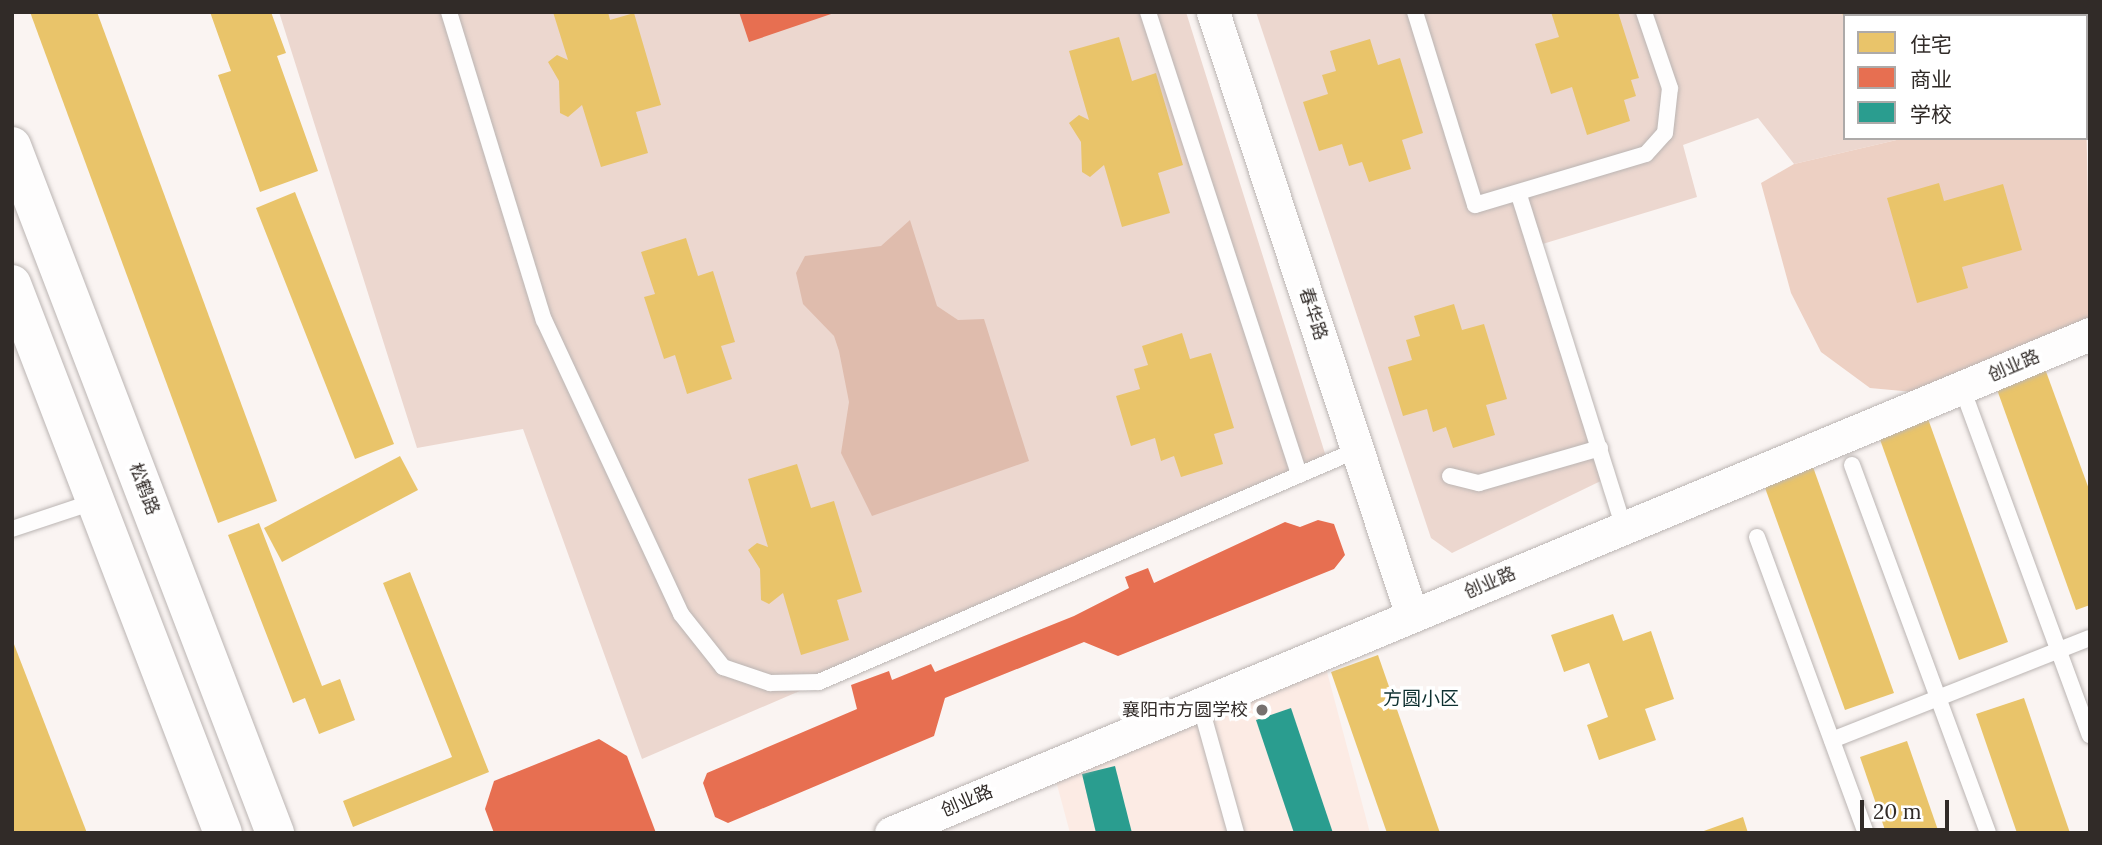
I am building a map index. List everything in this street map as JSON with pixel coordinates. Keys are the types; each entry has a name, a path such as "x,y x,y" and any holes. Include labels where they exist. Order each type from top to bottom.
{"main road":[{"name":"松鹤路","path":"12,146 275,833"},
{"path":"12,284 223,833"}],"street":[{"name":"春华路","path":"1213,12 1412,616"},
{"name":"创业路","path":"891,833 2090,334"}],"lane":[{"path":"449,12 544,320 681,614 723,667 770,683 820,682 1357,450"},
{"path":"1148,12 1299,475"},
{"path":"1415,12 1475,205 1519,195 1646,154 1665,133 1670,88 1644,12"},
{"path":"1519,195 1624,528"},
{"path":"1962,387 2090,735"},
{"path":"1450,476 1479,483 1600,448"},
{"path":"1852,465 1988,833"},
{"path":"12,529 96,501"},
{"path":"1758,537 1866,833"},
{"path":"1832,740 1939,701 2090,639"},
{"path":"1200,704 1236,833"}],"shaded area":[{"path":"279,12 1186,12 1328,463 642,759 523,429 417,448"},
{"path":"1256,12 2054,12 2055,14 1843,14 1843,140 1896,140 1794,164 1758,118 1683,145 1697,197 1536,246 1609,477 1452,553 1431,538"},
{"path":"1896,140 2087,140 2090,320 1924,393 1870,388 1821,352 1791,293 1761,183 1794,164"},
{"path":"910,220 937,306 958,320 984,319 1029,461 872,516 841,453 849,402 839,351 834,336 803,304 796,273 805,256 881,246"},
{"name":"襄阳市方圆学校","path":"1322,653 1370,833 1070,833 1052,766"}],"building: 住宅":[{"path":"30,12 97,12 277,501 218,523"},
{"path":"210,12 271,12 286,53 277,56 318,171 260,192 218,75 231,71"},
{"path":"553,12 608,12 610,20 634,13 661,105 636,112 648,153 601,167 582,105 568,117 560,113 559,81 548,62 557,55 568,60"},
{"path":"1551,12 1618,12 1639,78 1631,80 1636,96 1624,100 1630,121 1587,135 1572,87 1551,94 1535,44 1559,37"},
{"path":"1842,12 1916,14 1843,14"},
{"path":"2067,12 2090,12 2090,74 2088,14"},
{"path":"1119,37 1132,81 1156,73 1183,165 1158,173 1170,213 1122,227 1104,165 1090,177 1082,172 1081,142 1069,123 1079,115 1089,120 1069,51"},
{"path":"1370,39 1378,65 1400,58 1423,133 1402,140 1411,169 1369,182 1362,162 1349,166 1342,144 1319,151 1303,102 1328,94 1322,75 1336,71 1330,51"},
{"path":"1939,183 1944,201 2003,184 2022,250 1962,267 1968,288 1917,303 1887,198"},
{"path":"295,192 394,444 355,459 256,208"},
{"path":"686,238 698,276 713,271 735,342 721,346 732,379 687,394 675,355 664,359 644,297 655,294 641,252"},
{"path":"1454,304 1462,330 1484,324 1507,399 1486,405 1495,435 1453,448 1446,427 1433,432 1427,409 1403,416 1388,367 1412,360 1406,340 1420,336 1414,316"},
{"path":"1182,333 1190,359 1211,353 1234,428 1214,434 1223,464 1181,477 1174,456 1161,461 1155,438 1131,446 1116,396 1140,389 1134,369 1148,365 1142,346"},
{"path":"2044,366 2090,492 2090,605 2076,610 1995,384"},
{"path":"1927,416 2008,642 1959,660 1878,434"},
{"path":"400,456 418,490 282,562 264,528"},
{"path":"797,464 811,508 834,501 862,592 837,600 849,640 801,655 783,593 769,604 761,600 760,569 748,550 757,543 768,547 748,479"},
{"path":"1813,467 1894,693 1845,710 1764,485"},
{"path":"259,523 322,686 340,679 355,720 319,734 305,698 293,703 228,535"},
{"path":"410,572 489,772 353,827 343,801 452,757 383,583"},
{"path":"1613,614 1623,641 1651,631 1674,699 1645,709 1656,740 1599,760 1587,725 1608,717 1589,663 1564,672 1551,635"},
{"path":"12,639 87,833 12,833"},
{"path":"1378,655 1440,833 1387,833 1331,672"},
{"path":"2024,698 2070,833 2017,833 1976,714"},
{"path":"1907,741 1939,833 1886,833 1860,757"},
{"path":"1743,817 1748,833 1701,833 1701,832"}],"building: 商业":[{"path":"739,12 834,12 834,13 749,42"},
{"path":"1318,520 1334,524 1345,555 1334,569 1118,656 1084,642 945,698 934,736 728,823 715,817 703,783 707,773 857,709 851,685 889,671 892,680 931,664 935,672 1074,616 1129,588 1125,577 1148,568 1154,583 1285,522 1300,527"},
{"path":"599,739 627,756 656,833 494,833 485,809 494,781"}],"building: 学校":[{"path":"1291,708 1333,833 1294,833 1256,720"},
{"path":"1115,766 1132,833 1096,833 1082,774"}],"place":[{"name":"襄阳市方圆学校","path":"1262,710"}],"district":[{"name":"方圆小区","path":"1421,699"}]}
